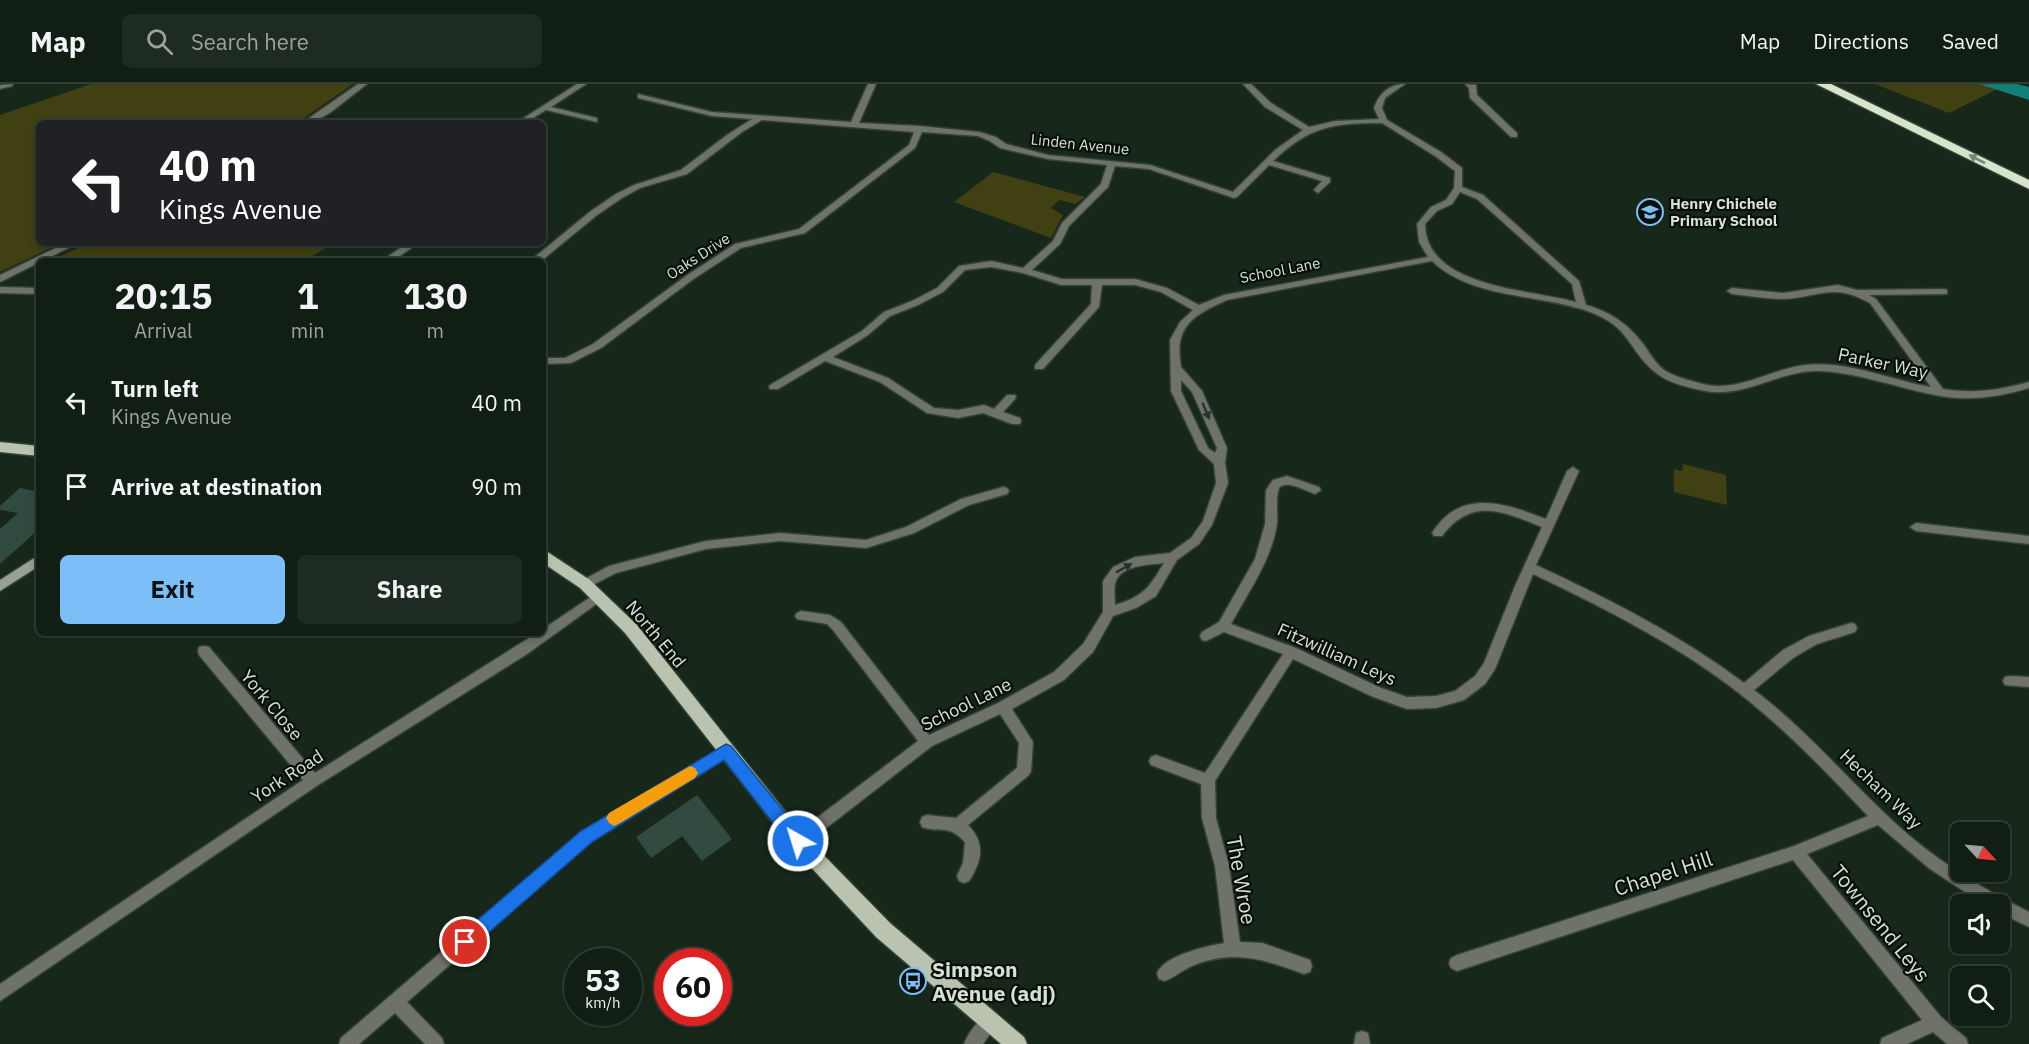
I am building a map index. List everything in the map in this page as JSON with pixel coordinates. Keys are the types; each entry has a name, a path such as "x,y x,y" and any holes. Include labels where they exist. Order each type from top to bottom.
{"highway":[{"path":"1822,84 2029,185"},
{"path":"1847,84 2029,173"}],"main road":[{"path":"0,447 36,451"},
{"name":"North End","path":"546,557 585,584 631,629 798,841 883,930 1017,1044"},
{"path":"0,586 36,562"}],"street":[{"path":"0,87 9,84"},
{"path":"311,120 363,84"},
{"path":"524,120 582,84"},
{"path":"854,124 872,84"},
{"path":"1247,84 1268,105 1308,130"},
{"path":"1401,84 1382,97 1378,108 1384,121 1438,154 1459,171 1458,188 1449,202 1434,210 1421,224 1423,242 1435,258 1457,276 1485,286 1581,305 1576,284 1480,197 1458,188"},
{"path":"1469,84 1473,87 1473,96 1514,135"},
{"name":"Linden Avenue","path":"641,96 711,114 978,134 1004,146 1048,157 1150,167 1234,195 1286,144 1308,130 1349,121 1384,121"},
{"path":"544,107 594,120"},
{"path":"539,258 623,194 633,188 684,172 742,127 759,119"},
{"name":"Oaks Drive","path":"546,361 567,361 597,346 689,278 738,246 802,231 912,146 920,128"},
{"path":"1025,271 1057,242 1065,225 1105,185 1112,162"},
{"path":"1269,162 1327,180 1318,190"},
{"path":"43,258 67,246"},
{"path":"391,258 409,246"},
{"name":"School Lane","path":"1219,462 1204,450 1176,391 1174,340 1183,324 1199,309 1224,298 1435,258"},
{"path":"0,279 36,261"},
{"path":"774,387 865,333 887,314 940,290 963,268 991,264 1061,282 1135,282 1164,290 1199,309"},
{"path":"1039,367 1096,305 1097,282"},
{"path":"1732,291 1784,296 1834,287 1858,292 1944,292"},
{"path":"0,290 36,291"},
{"path":"1858,292 1873,301 1941,393"},
{"name":"Parker Way","path":"1581,305 1616,320 1661,372 1709,388 1737,388 1807,367 1845,369 1941,393 2015,392 2029,385"},
{"path":"824,357 884,380 931,411 958,414 984,409 1016,421"},
{"path":"1173,557 1135,562 1117,570 1109,581 1109,612 1132,605 1152,593 1173,557 1195,541 1208,522 1222,483 1219,462 1222,448 1197,391 1175,367"},
{"path":"996,413 1011,398"},
{"name":"Fitzwilliam Leys","path":"1223,626 1291,652 1376,693 1407,703 1436,702 1459,696 1480,680 1490,665 1529,567 1573,471"},
{"path":"1206,636 1223,626 1261,559 1271,524 1272,490 1277,483 1287,480 1315,490"},
{"path":"585,584 613,569 706,545 780,537 866,544 910,530 965,502 1003,491"},
{"path":"1438,533 1445,520 1459,510 1478,507 1510,510 1549,525"},
{"path":"1916,527 2029,540"},
{"name":"Hecham Way","path":"1529,567 1611,605 1676,643 1746,689 1843,779 1879,818 1927,857 1982,894"},
{"name":"York Road","path":"546,633 598,597"},
{"name":"School Lane","path":"798,841 927,742 1003,707 1059,676 1088,648 1109,612"},
{"path":"801,615 830,621 837,626 927,742"},
{"path":"1746,689 1788,654 1813,640 1851,628"},
{"name":"York Road","path":"0,993 313,782 542,636"},
{"name":"York Close","path":"204,651 313,782"},
{"path":"1156,761 1209,780 1291,652"},
{"path":"2010,681 2029,682"},
{"path":"958,825 1024,771 1026,742 1003,707"},
{"path":"347,1044 586,837 726,751"},
{"name":"The Wroe","path":"1209,780 1209,818 1222,866 1233,949 1262,951 1304,966"},
{"name":"Chapel Hill","path":"1457,963 1796,852 1879,818"},
{"path":"927,822 958,825 972,839 974,855 971,866 964,876"},
{"name":"Townsend Leys","path":"1796,852 1935,1023 1960,1044"},
{"name":"Hecham Way","path":"2010,910 2029,920"},
{"path":"1165,973 1182,960 1233,949"},
{"path":"396,1002 436,1044"},
{"path":"972,1044 990,1022"},
{"path":"1888,1044 1935,1023"}],"shaded area":[{"path":"91,84 353,84 301,120 36,120 36,246 55,246 0,272 0,115"},
{"path":"1875,84 2008,84 1949,113"},
{"path":"993,172 1085,197 1075,204 1059,200 1051,208 1063,215 1051,238 954,202"},
{"path":"82,246 329,246 309,258 57,258"},
{"path":"1683,464 1726,475 1727,505 1674,492 1674,469 1682,471"}],"water":[{"path":"1979,84 2017,84 2029,87 2029,100"}],"building":[{"path":"20,488 36,491 36,532 0,564 0,529 18,513 0,510 0,506"},
{"path":"697,795 732,839 702,861 682,836 651,858 636,837"}],"slow traffic":[{"path":"614,818 690,773"}],"place":[{"name":"Henry Chichele Primary School","path":"1650,212"},
{"name":"Simpson Avenue (adj)","path":"913,981"}],"route":[{"path":"465,942 586,837 726,751 798,841"}]}
